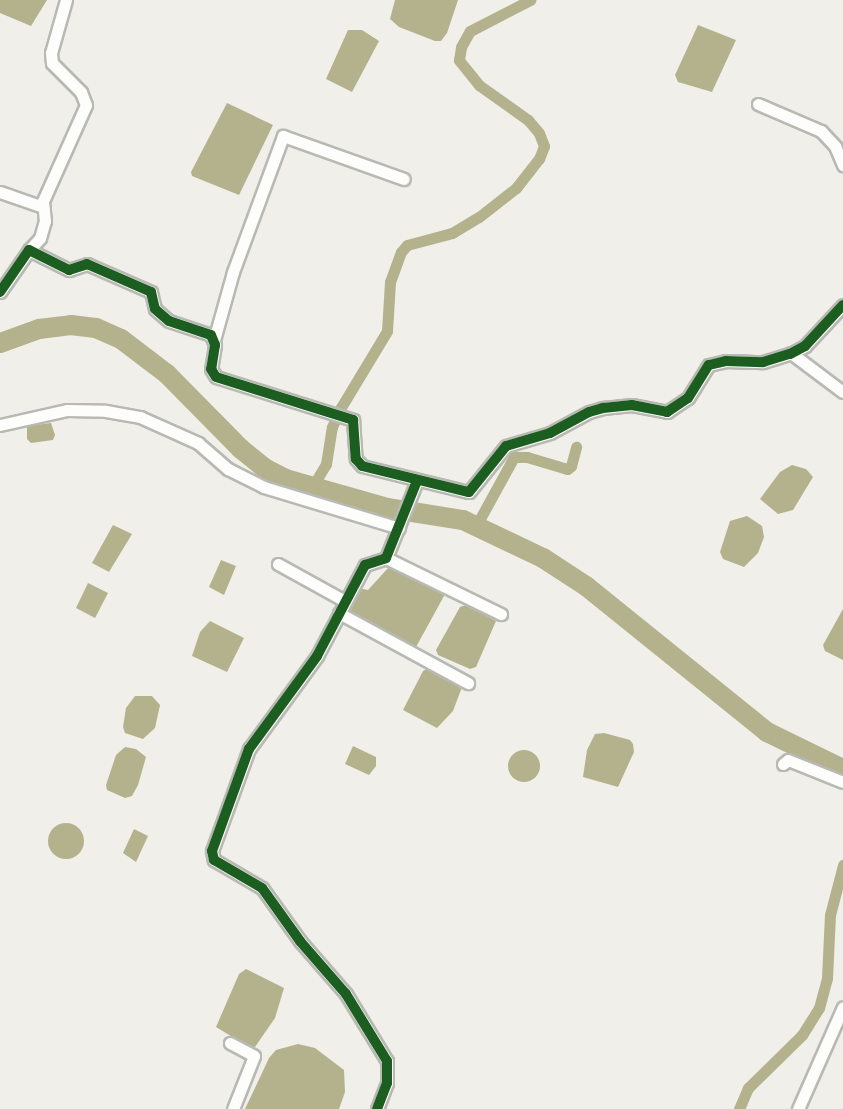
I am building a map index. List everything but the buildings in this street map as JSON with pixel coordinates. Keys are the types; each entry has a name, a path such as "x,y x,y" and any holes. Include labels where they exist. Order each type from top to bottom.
{"street":[{"path":"0,292 40,238 45,221 43,207 59,161 73,130 84,117 86,105 81,92 52,63 51,53 66,0"},
{"path":"758,104 821,131 835,146 843,165"},
{"path":"404,179 283,136 233,272 214,340 211,369 216,377 349,418 357,431 358,463 377,472 469,492 478,486 496,454 516,441 550,433 603,408 632,405 667,412 688,398 709,365 726,361 763,362 791,353 805,346 843,305"},
{"path":"0,192 43,207"},
{"path":"29,250 69,270 81,263 87,264 145,289 154,296 155,309 169,321 214,340"},
{"path":"791,353 843,392"},
{"path":"0,425 67,410 106,411 140,417 198,443 228,469 264,487 400,523"},
{"path":"386,558 417,481"},
{"path":"377,1109 387,1083 387,1061 346,994 300,941 262,888 212,856 249,749 317,656 365,565 386,558 501,614"},
{"path":"278,564 345,601"},
{"path":"339,613 468,683"},
{"path":"783,764 788,760 843,782"},
{"path":"798,1109 843,1007"},
{"path":"230,1043 254,1056 233,1109"}],"shaded area":[{"path":"0,0 47,0 31,26 0,13"},
{"path":"395,0 458,0 447,33 441,41 435,41 399,27 390,19"},
{"path":"698,25 736,40 712,92 678,82 675,75"},
{"path":"348,30 362,30 379,41 352,92 326,79"},
{"path":"227,103 273,125 239,195 192,176 191,172"},
{"path":"51,423 55,435 53,440 31,443 27,439 27,426"},
{"path":"792,465 806,469 813,477 793,510 778,514 760,499 780,472"},
{"path":"747,516 762,526 764,537 758,553 744,567 723,559 720,552 730,521"},
{"path":"113,525 132,534 109,572 92,563"},
{"path":"221,560 236,566 224,595 209,587"},
{"path":"388,568 443,592 444,596 416,647 347,613 358,588 368,590"},
{"path":"88,583 108,593 95,618 76,608"},
{"path":"466,605 496,621 476,667 470,669 438,655 436,650 460,607"},
{"path":"843,609 843,660 825,651 823,645"},
{"path":"210,621 244,638 227,672 192,656 200,632"},
{"path":"429,668 462,687 453,711 437,728 403,710 423,671"},
{"path":"135,696 152,696 160,705 155,728 143,739 125,733 123,727 126,708"},
{"path":"604,733 630,740 633,744 634,752 618,787 583,777 587,750 595,734"},
{"path":"353,746 376,757 376,766 369,775 345,764"},
{"path":"125,747 136,749 146,757 138,785 132,796 125,798 107,790 106,785 116,755"},
{"path":"524,750 535,755 540,766 535,777 524,782 513,777 508,766 513,755"},
{"path":"66,823 79,828 84,841 79,854 66,859 53,854 48,841 53,828"},
{"path":"134,829 148,836 136,862 123,853"},
{"path":"246,969 284,988 275,1018 255,1047 247,1046 216,1027 239,974"},
{"path":"298,1044 315,1048 344,1070 345,1092 339,1109 245,1109 269,1058 276,1050"}],"waterway":[{"path":"314,484 326,464 332,427 340,409 387,331 390,282 401,252 407,245 452,233 479,217 516,188 539,159 544,146 539,133 528,120 479,85 459,60 461,47 470,31 530,0"},
{"path":"0,343 39,329 71,325 96,328 121,339 167,374 241,449 266,469 286,479 387,508 463,520 543,558 586,586 767,732 843,769"},
{"path":"476,526 514,457 527,457 567,469 571,466 576,447"},
{"path":"739,1109 748,1088 802,1035 819,1008 827,978 830,915 843,865"}],"cycle path":[{"path":"0,292 29,250 69,270 87,264 151,292 155,309 169,321 211,335 215,345 211,369 216,377 353,420 356,459 362,466 469,492 506,446 550,433 603,408 632,405 667,412 688,398 709,365 726,361 763,362 790,354 805,346 843,305"},
{"path":"377,1109 387,1083 387,1061 346,994 300,941 262,888 214,860 212,851 249,749 317,656 365,565 386,558 417,481"}]}
